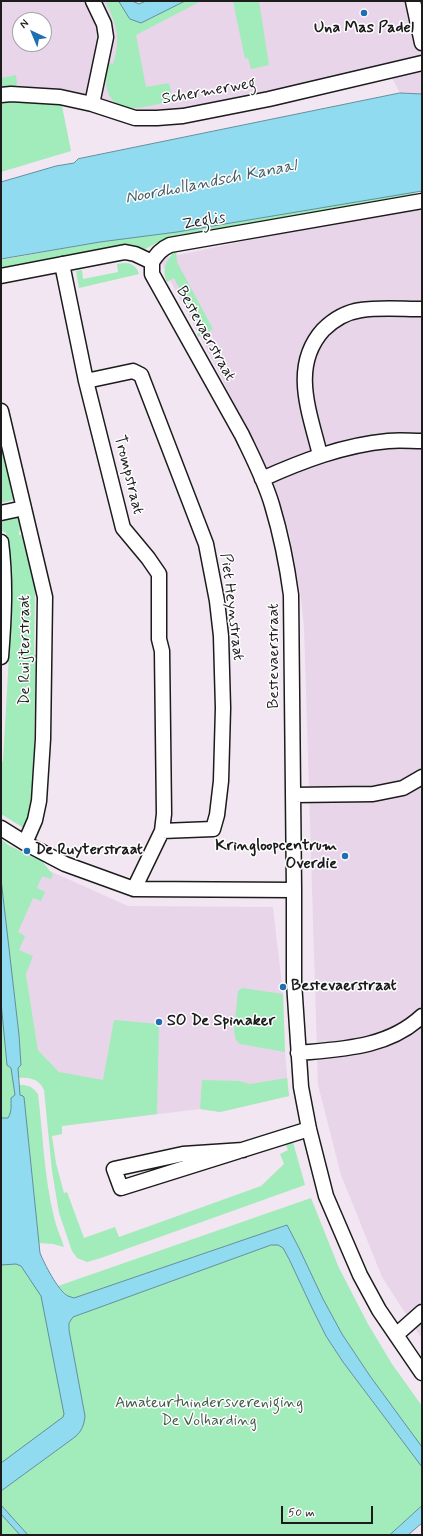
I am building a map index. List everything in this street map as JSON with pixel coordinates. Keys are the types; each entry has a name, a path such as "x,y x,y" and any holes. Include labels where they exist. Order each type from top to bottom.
{"street":[{"path":"92,104 106,37 104,24 93,1"},
{"path":"413,1 422,43"},
{"name":"Schermerweg","path":"1,95 11,94 60,97 92,104 135,118 157,118 183,116 269,99 422,63"},
{"name":"Zeglis","path":"152,262 163,248 170,245 422,201"},
{"path":"1,276 125,252 135,254 152,262"},
{"name":"Bestevaerstraat","path":"152,262 152,274 242,435 262,479 276,518 286,563 291,595 294,982 301,1087 309,1129 326,1196 360,1275 379,1310 422,1373"},
{"name":"Trompstraat","path":"62,264 86,381 123,528 159,574 159,639 162,651 164,814 162,831 134,889"},
{"path":"320,455 307,404 304,374 307,359 318,336 329,324 346,314 361,310 422,309"},
{"name":"Piet Heynstraat","path":"86,381 133,371 141,375 206,544 217,601 221,636 223,708 221,781 218,815 213,829 162,831"},
{"name":"De Ruijterstraat","path":"1,410 45,597 43,739 39,802 35,820 25,843"},
{"path":"262,479 320,455 350,447 389,441 422,441"},
{"path":"1,513 24,508"},
{"path":"1,542 4,564 5,603 1,657"},
{"path":"293,795 373,794 403,788 422,777"},
{"path":"1,828 25,843 65,864 134,889 294,890"},
{"path":"298,1053 364,1046 392,1036 416,1022 422,1016"},
{"path":"243,1150 183,1154 114,1169 121,1188 243,1150 309,1129"},
{"path":"396,1335 422,1312"}],"shaded area":[{"path":"1,1 422,1 422,94 400,93 385,65 275,91 178,111 138,111 107,104 1,88"},
{"path":"416,205 422,205 422,1339 382,1277 341,1175 318,1085 304,627 301,598 290,536 279,498 221,377 159,259"},
{"name":"SO De Spinaker","path":"41,867 128,906 273,907 283,994 285,1052 289,1096 220,1112 200,1109 61,1126 59,1072 38,1050 26,974 32,956 8,946"}],"green space":[{"path":"105,1 119,1 130,17 141,22 146,21 185,1 201,1 136,35 146,87 169,83 173,101 132,108 116,103 111,98 108,93 106,79 109,63 113,64 117,47 117,39 115,24"},
{"path":"233,1 259,1 269,65 251,69 248,58 245,59"},
{"path":"16,75 17,83 15,87 1,89 1,78"},
{"path":"1,102 56,103 62,106 71,151 1,172"},
{"path":"414,191 415,198 158,242 142,251 1,270 1,260 100,242 177,232"},
{"path":"176,250 177,262 213,329 198,337 197,334 202,331 174,278 167,282 165,277 166,264"},
{"path":"125,263 134,266 139,274 79,288 76,271 82,270 83,279 118,272 117,264"},
{"path":"1,429 4,441 2,445 12,488 17,491 16,499 1,503"},
{"path":"17,515 20,517 25,526 19,531 19,535 22,535 35,590 34,655 36,655 33,796 27,830 1,814 1,763 3,761 12,602 11,561 6,533 1,530 3,519"},
{"path":"1,839 8,845 41,860 53,875 51,879 42,876 37,888 45,892 41,901 33,898 18,932 25,936 19,950 33,956 26,974 38,1050 59,1072 103,1080 114,1020 159,1024 157,1114 62,1126 62,1134 52,1136 56,1163 64,1193 67,1192 84,1238 115,1227 119,1237 261,1186 284,1164 280,1154 288,1150 285,1142 288,1141 293,1142 305,1185 87,1262 77,1258 72,1251 59,1213 52,1171 44,1090 37,1081 26,1078 18,1078 19,1085 30,1086 38,1094 48,1187 55,1221 64,1247 53,1244 39,1243 24,1098 30,1245 72,1423 1,1477","holes":["8,943 21,1065 18,1068"]},
{"path":"242,988 283,994 285,1052 240,1044 236,1040 234,1031 238,991"},
{"path":"287,1078 289,1096 220,1112 200,1109 202,1080 239,1081 250,1084"},
{"path":"311,1198 339,1268 368,1324 392,1364 422,1406 422,1447 370,1376 342,1334 287,1225 74,1298 68,1296 58,1286"},
{"name":"Amateurtuindersvereniging De Volharding","path":"271,1245 278,1245 283,1248 326,1336 343,1362 422,1467 422,1506 390,1535 28,1535 1,1505 1,1491 75,1437 85,1416 69,1330 69,1323 73,1317"},
{"path":"1,1514 20,1535 1,1535"}],"water":[{"path":"119,1 132,1 139,4 146,1 185,1 141,23 130,19"},
{"name":"Noordhollandsch Kanaal","path":"400,93 422,94 422,191 177,232 100,242 1,259 1,182 56,166 74,163 78,159"},
{"path":"1,879 19,1035 21,1065 18,1068 20,1095 24,1097 40,1253 48,1270 60,1289 68,1296 74,1298 287,1225 342,1334 370,1376 422,1447 422,1467 343,1362 326,1336 283,1248 278,1245 271,1245 73,1317 69,1323 69,1330 85,1416 82,1428 75,1437 1,1491 1,1463 63,1417 64,1414 41,1296 21,1266 16,1264 1,1265 1,1118 8,1118 11,1111 11,1098 15,1095 11,1068 7,1065 1,1002"},
{"path":"1,1505 28,1535 20,1535 1,1514"},
{"path":"422,1506 422,1523 408,1535 390,1535"}],"place":[{"name":"Una Mas Padel","path":"364,13"},
{"name":"De Ruyterstraat","path":"27,851"},
{"name":"Kringloopcentrum Overdie","path":"345,856"},
{"name":"Bestevaerstraat","path":"283,987"},
{"name":"SO De Spinaker","path":"159,1022"}]}
